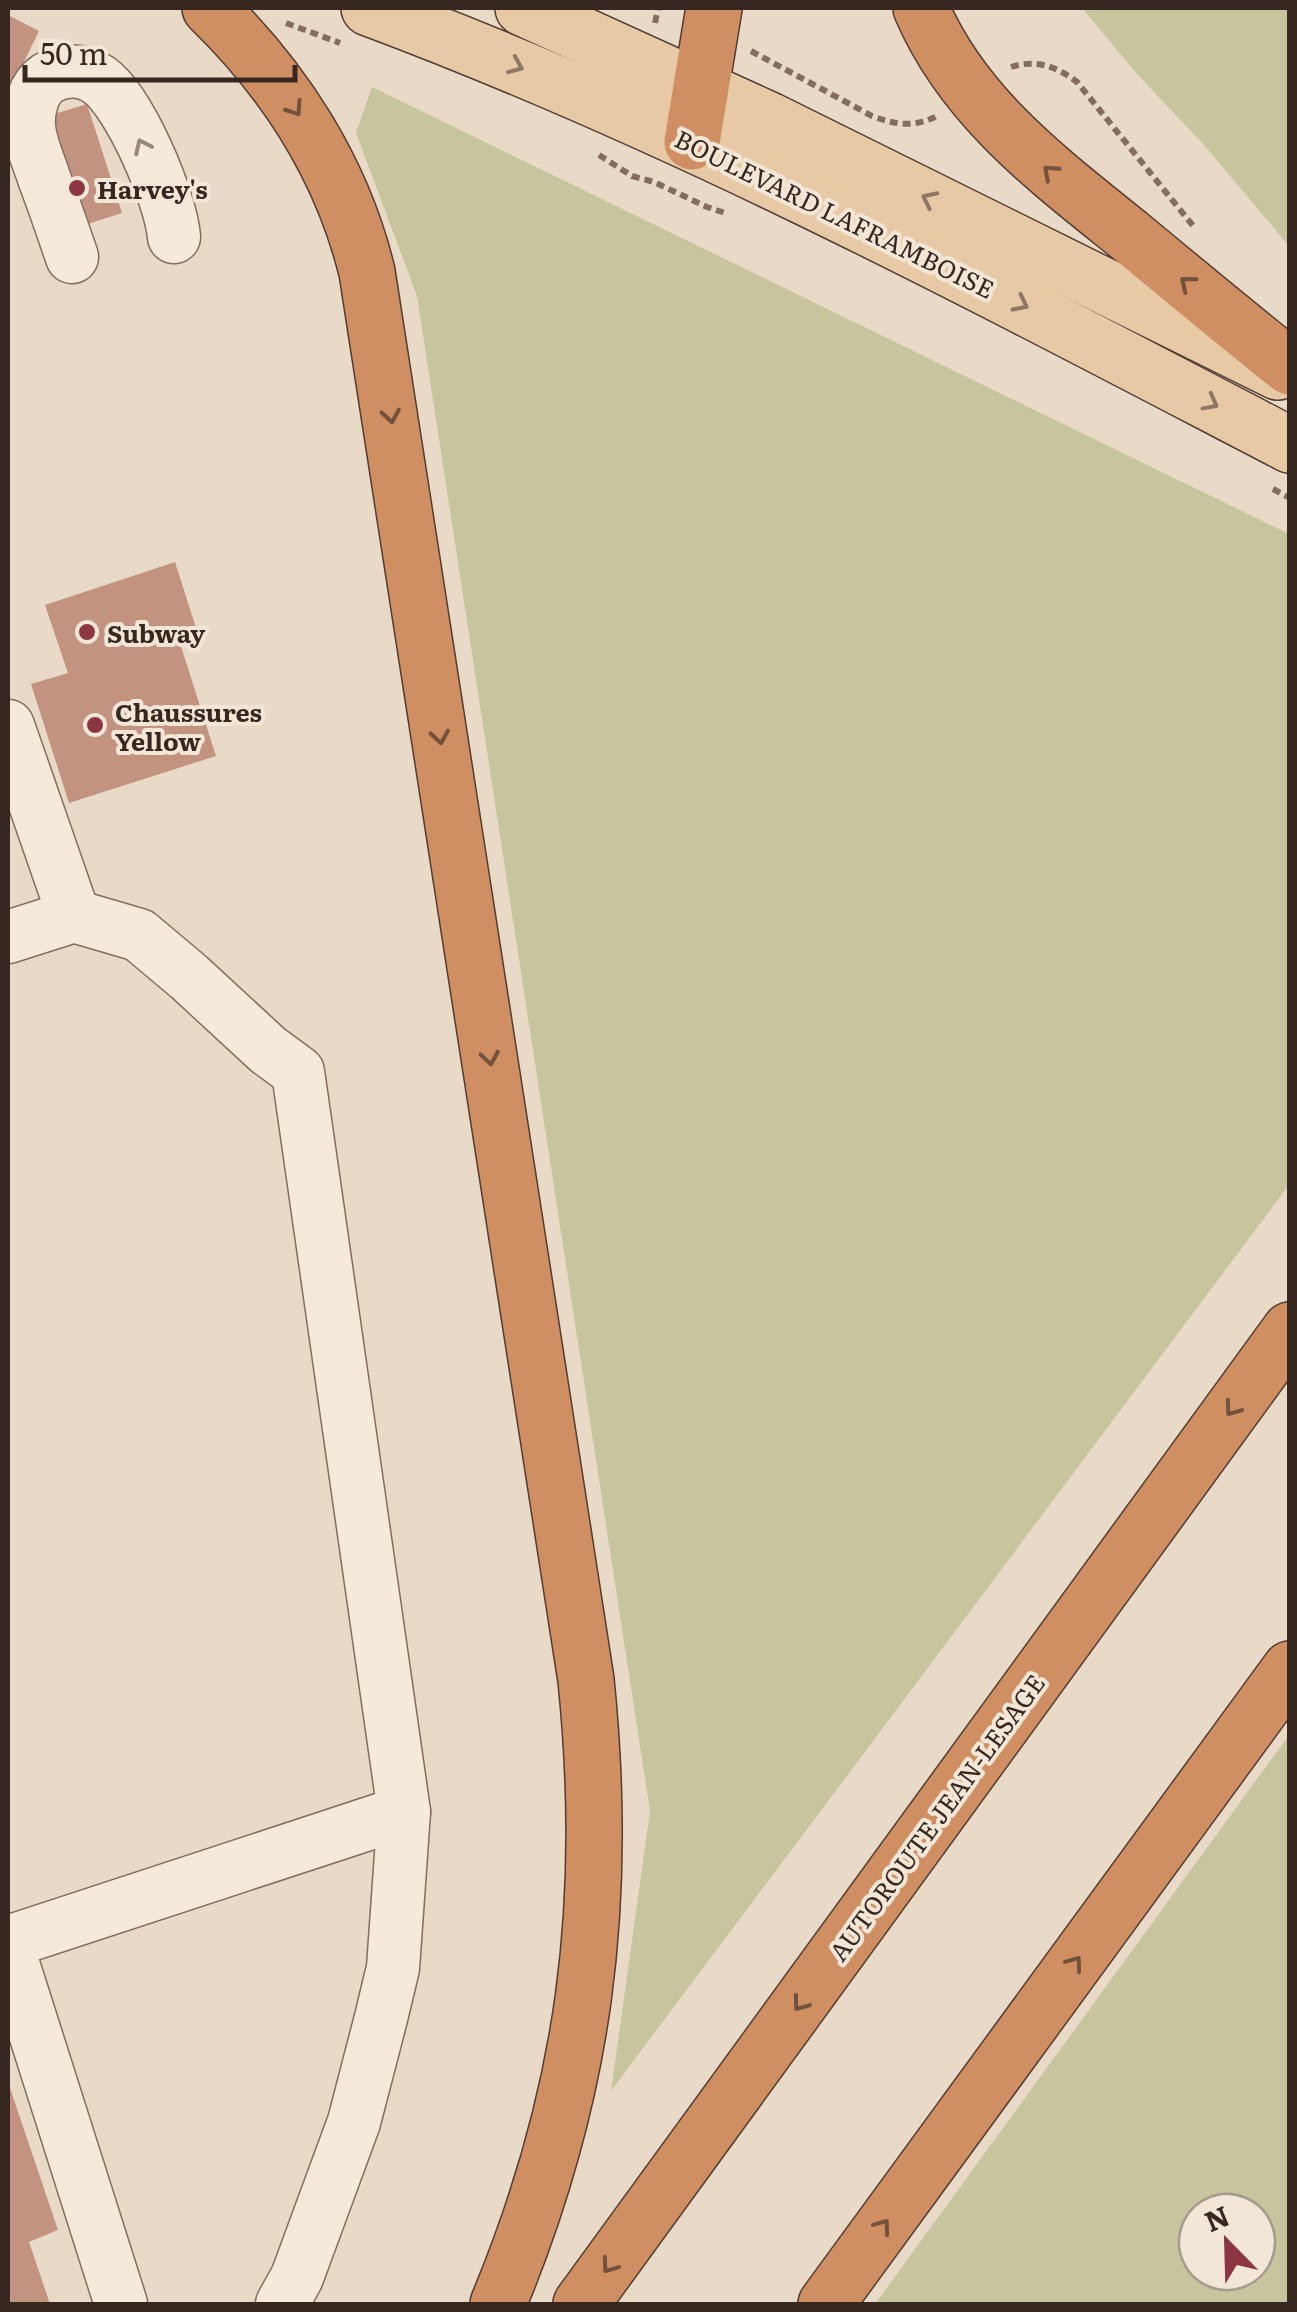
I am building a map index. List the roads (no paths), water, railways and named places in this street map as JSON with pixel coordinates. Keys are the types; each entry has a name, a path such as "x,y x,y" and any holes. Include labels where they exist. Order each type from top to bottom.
{"highway":[{"path":"210,8 277,84 308,129 348,208 367,272 586,1680 595,1842 584,2004 560,2124 540,2194 498,2304"},
{"path":"692,142 714,8"},
{"path":"921,8 942,51 990,116 1078,196 1290,368"},
{"name":"AUTOROUTE JEAN-LESAGE","path":"581,2304 1290,1330"},
{"path":"826,2304 1290,1669"}],"main road":[{"name":"BOULEVARD LAFRAMBOISE","path":"370,8 692,142 951,268 1290,445"},
{"path":"523,8 700,88 1290,377"}],"lane":[{"path":"72,258 28,128 33,97 44,81 72,70 100,80 124,109 158,181 173,222 174,237"},
{"path":"8,726 74,916"},
{"path":"8,938 74,916 139,936 298,1072 404,1812 393,1968 381,2018 354,2122 296,2277 282,2304"},
{"path":"121,2304 8,1945 404,1812"}],"place":[{"name":"Harvey's","path":"77,188"},
{"name":"Subway","path":"87,632"},
{"name":"Chaussures Yellow","path":"95,725"}]}
